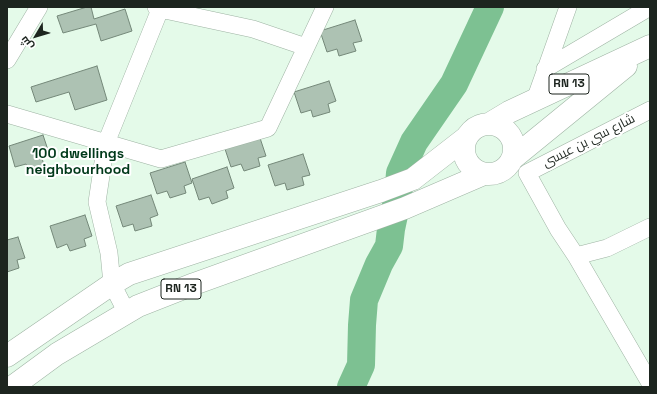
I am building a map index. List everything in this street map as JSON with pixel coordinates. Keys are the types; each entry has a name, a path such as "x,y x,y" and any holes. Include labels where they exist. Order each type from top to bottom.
{"main road":[{"name":"RN 13","path":"488,124 509,112 650,46"},
{"name":"RN 13","path":"520,166 650,46"},
{"path":"488,124 498,126 506,132 512,140 520,166 508,166 501,172 492,174 484,174 475,170 468,164 464,156 464,146 467,137 472,130 480,126 488,124"},
{"name":"RN 13","path":"7,356 129,274 359,199 413,179 467,137"},
{"name":"RN 13","path":"12,387 58,354 138,306 194,284 405,208 484,174"}],"street":[{"path":"7,60 39,7"},
{"path":"7,114 161,159 268,128 325,7"},
{"path":"535,100 568,7"},
{"path":"546,69 650,7"},
{"path":"127,313 112,284 109,253 97,202 106,143 159,8 253,29 306,47"},
{"name":"شارع سي بن عيسى","path":"520,166 650,110"},
{"path":"520,166 558,229 643,356 650,383"},
{"path":"576,256 607,248 650,227"}],"building":[{"path":"91,7 94,19 125,9 132,31 101,41 96,24 63,33 57,16"},
{"path":"355,20 362,41 353,43 356,51 339,56 337,49 327,52 320,31"},
{"path":"97,66 107,100 75,110 69,92 36,102 31,87"},
{"path":"329,81 336,101 328,104 330,112 313,117 311,110 301,113 294,92"},
{"path":"43,135 50,156 42,158 44,166 28,171 26,164 15,167 9,146"},
{"path":"259,135 266,156 258,158 260,166 244,171 241,164 231,167 224,146"},
{"path":"303,154 310,175 302,177 304,185 287,190 285,183 275,186 268,165"},
{"path":"185,162 192,183 184,186 186,193 170,198 167,191 157,194 150,173"},
{"path":"227,167 234,188 226,191 228,198 212,204 209,197 199,200 192,179"},
{"path":"151,195 158,215 150,218 152,226 135,231 133,224 123,227 116,206"},
{"path":"85,215 92,236 84,239 86,246 70,251 67,244 57,248 50,226"},
{"path":"18,237 25,258 17,260 19,268 7,272 7,240"}],"waterway":[{"path":"351,387 361,365 364,300 379,264 389,246 398,196 400,173 414,142 454,84 490,7"}],"district":[{"name":"100 dwellings neighbourhood","path":"78,162"}]}
